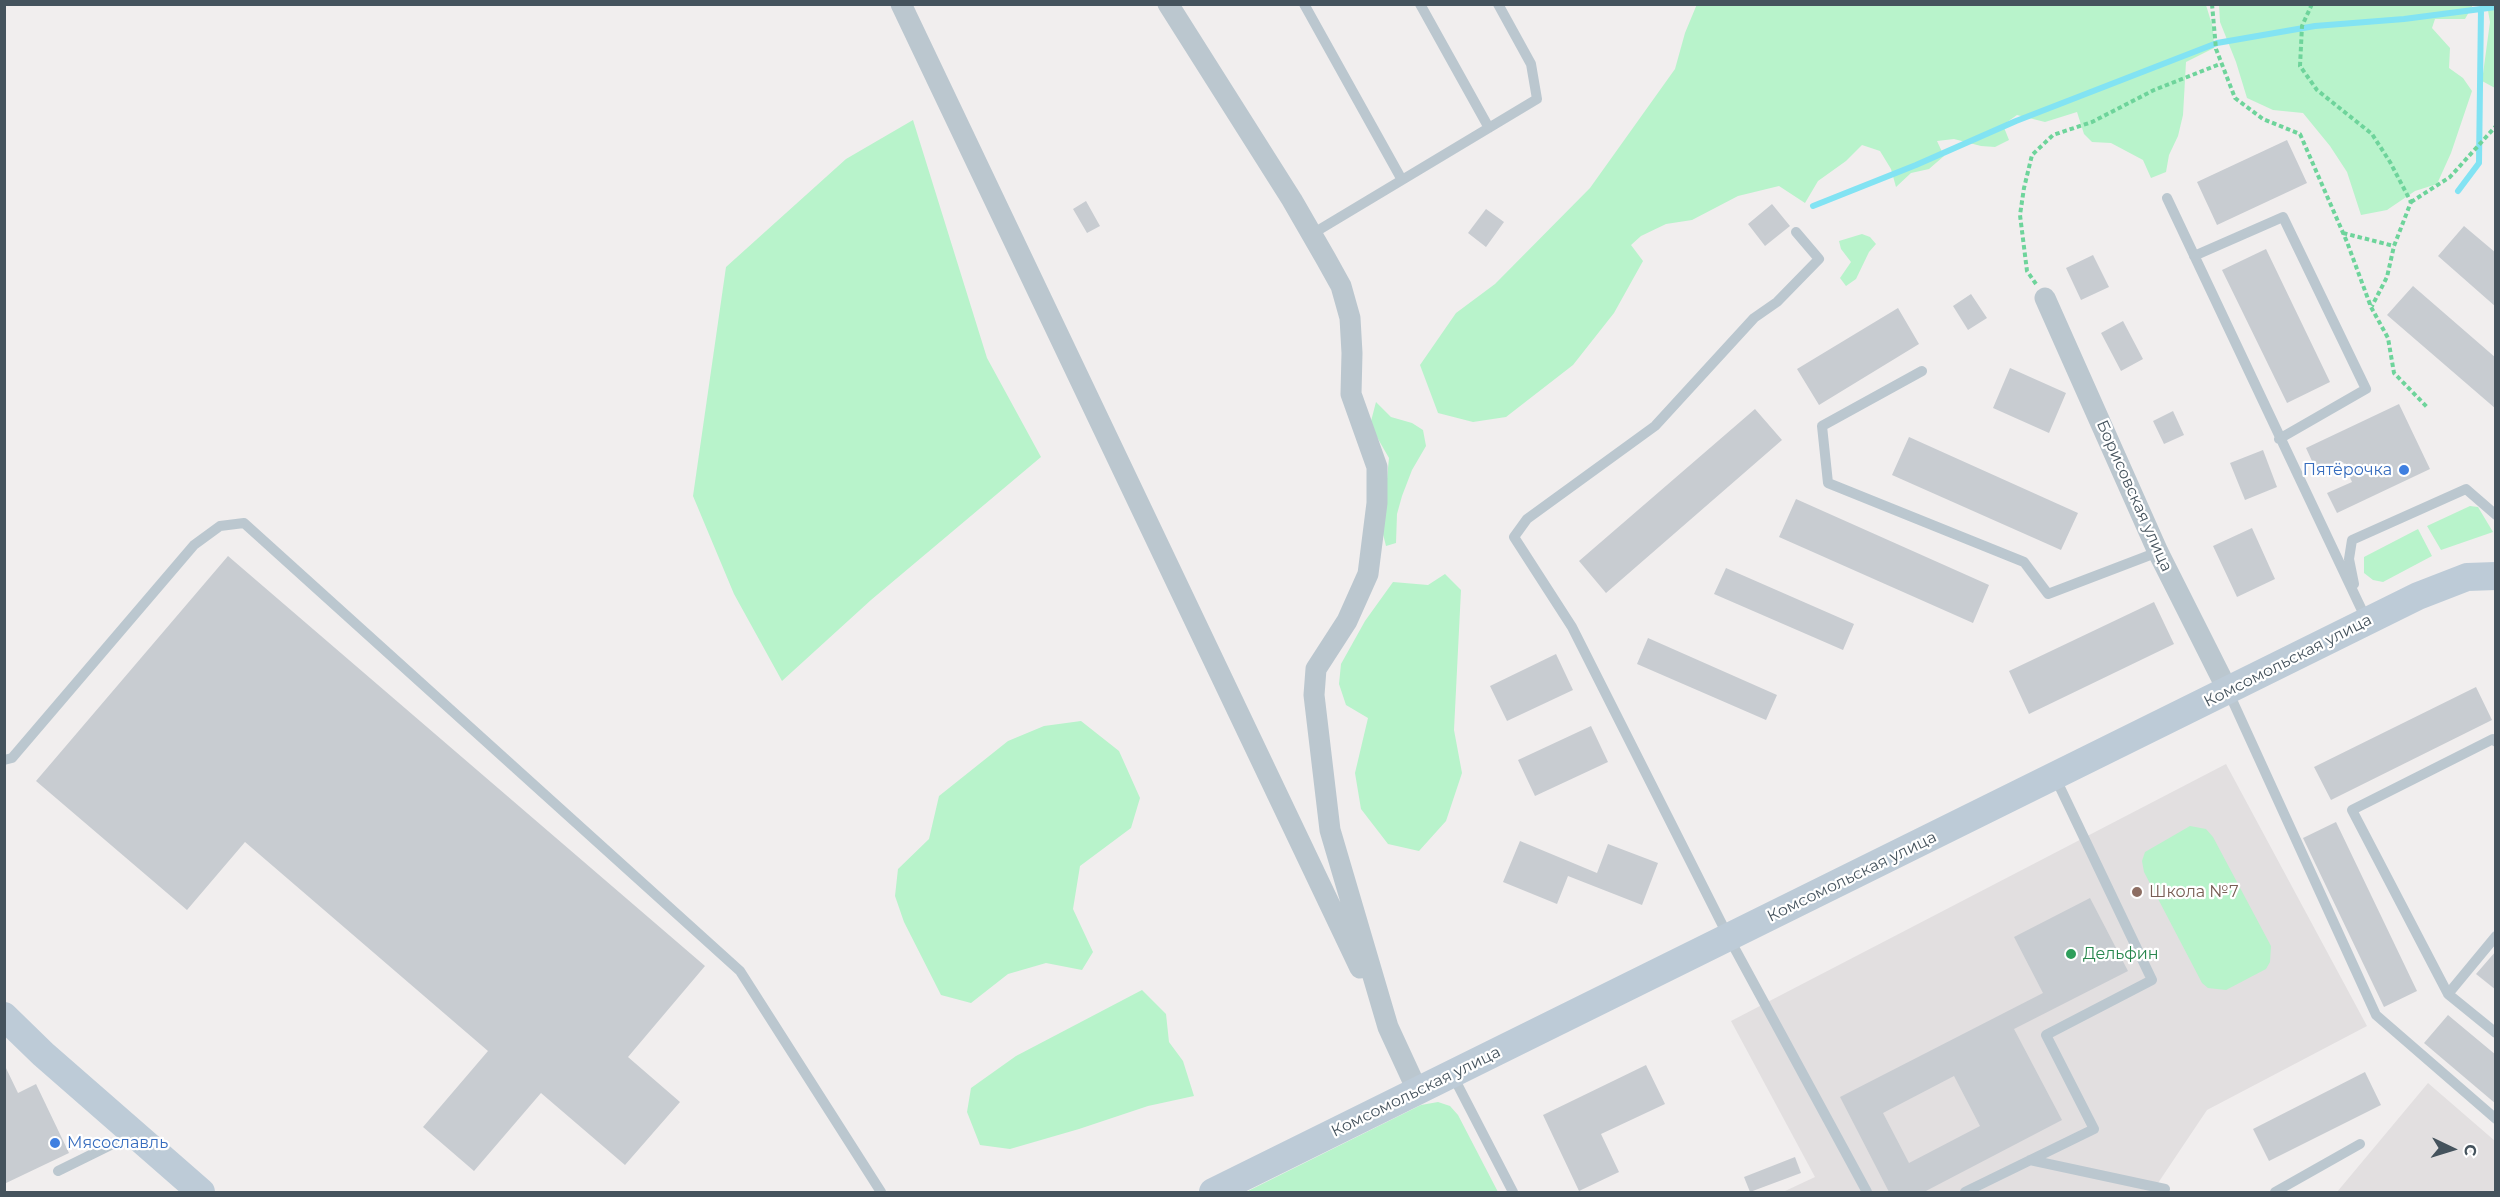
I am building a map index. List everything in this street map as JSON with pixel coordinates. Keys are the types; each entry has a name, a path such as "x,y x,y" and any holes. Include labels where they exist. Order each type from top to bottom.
{"main road":[{"name":"Комсомольская улица","path":"1213,1192 2228,691 2363,612 2468,577 2496,576"},
{"path":"4,1016 133,1134 201,1192"}],"street":[{"path":"901,4 1419,1092"},
{"path":"1168,4 1312,234 1341,286 1350,318 1351,394 1377,467 1377,503 1368,574 1347,621 1316,669 1314,695 1330,830 1388,1027"},
{"name":"Борисовская улица","path":"2045,298 2158,552 2228,691"}],"lane":[{"path":"1304,4 1402,180"},
{"path":"1420,4 1489,128"},
{"path":"1312,234 1537,99 1531,64 1498,4"},
{"path":"2167,198 2363,612"},
{"path":"2194,256 2283,217 2366,388 2280,439"},
{"path":"1796,232 1819,259 1776,302 1754,318 1656,426 1527,519 1514,537 1572,627 1729,938 1867,1192"},
{"path":"1922,371 1822,426 1828,483 2024,561 2048,594 2158,552"},
{"path":"2363,612 2349,559 2352,540 2466,489 2496,515"},
{"path":"4,760 12,758 194,545 220,526 244,523 740,971 881,1192"},
{"path":"2228,691 2376,1015 2496,1119"},
{"path":"2495,1032 2448,994 2352,810 2493,739 2496,741"},
{"path":"1965,1192 2094,1129 2046,1035 2152,980 2055,777"},
{"path":"2448,994 2496,936"},
{"path":"1452,1074 1513,1192"},
{"path":"58,1172 133,1134"},
{"path":"2275,1192 2360,1144"},
{"path":"2030,1160 2167,1191"}],"path":[{"path":"2212,4 2216,50 2235,98 2263,119 2300,134 2343,232 2372,307 2388,339 2394,373 2427,408"},
{"path":"2312,4 2302,26 2300,66 2317,90 2372,134 2411,202"},
{"path":"2045,298 2027,271 2022,242 2020,215 2032,155 2053,135 2092,122 2154,90 2220,64"},
{"path":"2372,307 2387,277 2394,246 2411,202 2450,177 2496,126"},
{"path":"2343,232 2394,246"}],"shaded area":[{"name":"Школа №7","path":"2226,764 2367,1026 2207,1110 2152,1192 1783,1192 1815,1177 1731,1021"},
{"path":"2428,1083 2495,1141 2495,1192 2337,1192"}],"green space":[{"path":"1697,4 2206,5 2213,28 2214,48 2186,62 2183,115 2178,136 2169,155 2166,172 2151,178 2143,160 2111,143 2092,142 2084,134 2077,112 2045,122 2017,115 2003,125 2009,140 1995,147 1954,139 1937,141 1944,156 1929,169 1911,173 1896,187 1891,169 1880,151 1862,145 1846,161 1818,181 1805,203 1779,186 1738,196 1692,220 1666,224 1641,236 1631,245 1643,261 1614,313 1573,365 1506,417 1473,422 1438,413 1420,365 1456,313 1495,284 1590,188 1675,69 1685,33"},
{"path":"2219,5 2473,5 2465,19 2435,19 2432,28 2450,48 2449,68 2463,78 2472,91 2451,153 2437,184 2415,191 2387,210 2361,215 2347,172 2330,146 2303,113 2273,110 2247,98 2220,22"},
{"path":"2487,5 2495,5 2495,88 2482,81 2490,22"},
{"path":"913,120 987,358 1041,457 871,600 782,681 734,594 693,496 726,267 846,159"},
{"path":"1862,234 1870,237 1876,244 1869,252 1856,279 1846,286 1840,278 1851,262 1841,249 1839,241"},
{"path":"1376,402 1391,417 1412,423 1423,430 1426,446 1412,470 1402,496 1397,514 1396,543 1386,546 1382,530 1389,458 1370,425"},
{"path":"2470,506 2478,507 2493,532 2441,550 2427,526"},
{"path":"2418,529 2432,556 2383,582 2373,580 2364,573 2364,557"},
{"path":"1445,574 1461,590 1454,730 1462,773 1446,821 1419,851 1388,844 1361,809 1355,773 1368,718 1346,705 1339,684 1341,664 1365,621 1393,582 1428,585"},
{"path":"1081,721 1119,751 1140,798 1131,828 1080,866 1073,909 1093,952 1082,970 1046,963 1008,974 971,1003 941,995 904,922 895,896 898,869 929,839 939,796 1008,741 1044,726"},
{"path":"2190,826 2206,829 2213,837 2271,946 2270,962 2266,969 2226,990 2208,988 2202,983 2144,872 2142,861 2145,852"},
{"path":"1142,990 1166,1014 1169,1042 1183,1061 1194,1096 1148,1106 1010,1149 980,1145 967,1112 971,1088 1016,1056"},
{"path":"1438,1102 1450,1106 1458,1115 1498,1192 1246,1192 1421,1105"}],"building":[{"path":"2287,140 2307,183 2217,225 2197,182"},
{"path":"1086,201 1100,226 1087,233 1073,209"},
{"path":"1772,204 1790,226 1765,246 1748,224"},
{"path":"1486,209 1504,222 1486,247 1468,233"},
{"path":"2464,226 2496,253 2496,307 2438,256"},
{"path":"2266,249 2330,382 2287,403 2222,270"},
{"path":"2093,255 2109,287 2081,300 2066,268"},
{"path":"2413,286 2496,358 2496,409 2387,315"},
{"path":"1971,294 1987,318 1968,330 1953,306"},
{"path":"1898,308 1919,344 1819,405 1797,369"},
{"path":"2123,321 2143,359 2121,371 2101,333"},
{"path":"2010,368 2066,393 2049,433 1993,408"},
{"path":"2399,404 2430,469 2337,513 2327,493 2352,482 2343,462 2317,472 2306,448"},
{"path":"1755,409 1782,440 1606,593 1579,561"},
{"path":"2173,411 2184,435 2164,444 2153,421"},
{"path":"1909,437 2078,513 2061,550 1892,475"},
{"path":"2263,450 2277,487 2245,500 2230,463"},
{"path":"1796,499 1989,585 1973,623 1779,537"},
{"path":"2252,528 2275,579 2237,597 2213,546"},
{"path":"228,556 705,966 628,1057 680,1102 625,1165 541,1093 474,1171 423,1127 488,1051 245,842 187,910 36,781"},
{"path":"1726,568 1854,624 1843,650 1714,594"},
{"path":"2154,602 2174,644 2029,714 2009,671"},
{"path":"1648,638 1777,695 1766,720 1637,664"},
{"path":"1556,654 1573,690 1507,721 1490,686"},
{"path":"2476,687 2492,720 2331,800 2314,767"},
{"path":"1591,726 1608,762 1535,796 1518,760"},
{"path":"2336,822 2417,991 2384,1007 2303,838"},
{"path":"1520,841 1597,873 1608,844 1658,863 1642,905 1568,876 1557,904 1503,882"},
{"path":"2090,898 2128,971 2014,1029 2062,1120 1924,1192 1889,1192 1840,1097 2043,993 2014,937","holes":["1954,1076 1980,1126 1909,1163 1883,1113"]},
{"path":"2496,951 2496,990 2476,974"},
{"path":"2448,1015 2496,1055 2496,1104 2424,1043"},
{"path":"4,1064 18,1093 36,1084 69,1153 4,1184"},
{"path":"1646,1065 1665,1104 1601,1134 1619,1172 1579,1191 1543,1115"},
{"path":"2365,1072 2381,1105 2269,1161 2253,1129"},
{"path":"1795,1157 1801,1173 1750,1192 1744,1177"}],"waterway":[{"path":"1813,206 1916,165 2016,121 2217,43 2315,26 2404,19 2496,7"},
{"path":"2458,191 2479,163 2481,9"}],"place":[{"name":"Пятёрочка","path":"2404,470"},
{"name":"Школа №7","path":"2137,892"},
{"name":"Дельфин","path":"2071,954"},
{"name":"Мясославль","path":"55,1143"}]}
